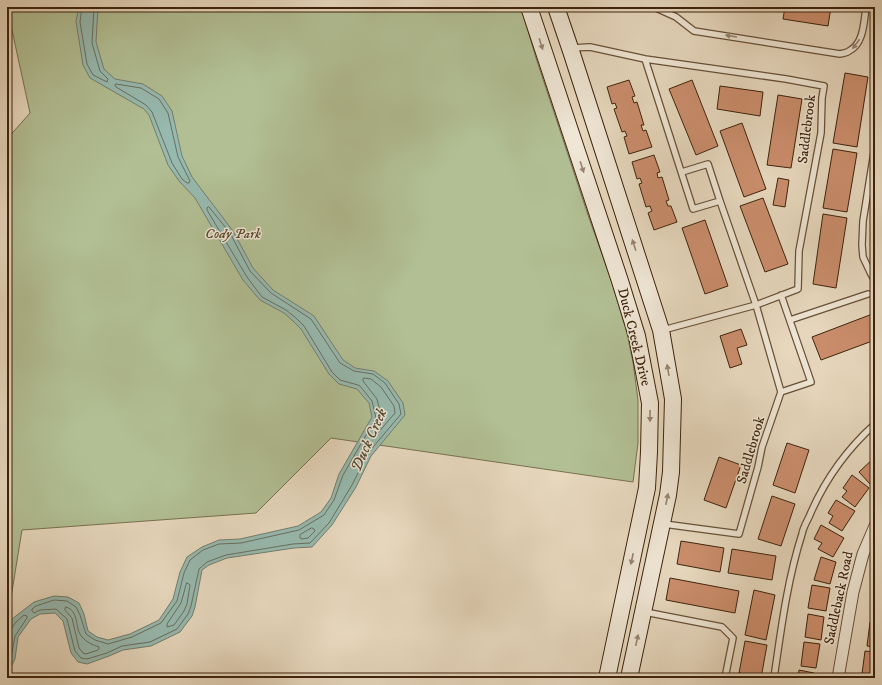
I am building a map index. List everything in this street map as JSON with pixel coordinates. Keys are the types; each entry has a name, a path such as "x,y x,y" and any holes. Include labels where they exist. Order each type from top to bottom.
{"main road":[{"name":"Duck Creek Drive","path":"529,7 618,274 637,336 650,403 647,488 607,678"},
{"name":"Duck Creek Drive","path":"556,7 661,330 673,399 671,472 662,524 629,678"},
{"path":"637,336 661,330"},
{"path":"640,521 662,524"}],"street":[{"name":"Saddleback Road","path":"838,678 853,592 863,554 875,526"}],"lane":[{"path":"654,7 676,17 694,31 840,54 854,48 858,43 861,37 866,7"},
{"name":"Saddlebrook","path":"570,48 590,46 645,59 786,79 824,86 822,98 821,133 799,251 798,289 756,305 661,330"},
{"path":"645,59 693,208 720,201"},
{"path":"875,146 863,221 862,245 863,257 875,281"},
{"path":"682,172 708,164 756,305 781,392 811,382 781,295"},
{"path":"790,320 868,294"},
{"name":"Saddlebrook","path":"662,524 739,534 758,467 762,447 781,392"},
{"path":"774,678 791,576 802,533 814,505 830,475 849,450 875,424"},
{"path":"643,612 722,627 733,638 725,678"}],"green space":[{"name":"Cody Park","path":"7,7 521,7 536,58 589,218 613,285 626,329 633,362 638,400 638,443 633,482 331,438 256,513 22,530 7,622 7,139 30,113"}],"water":[{"name":"Duck Creek","path":"79,7 98,7 96,42 104,69 115,79 143,84 162,96 172,111 182,156 192,177 233,231 253,268 273,290 314,316 343,360 355,368 374,371 388,381 403,403 405,415 371,456 356,487 332,525 312,547 294,548 227,558 209,565 202,570 192,616 180,632 151,646 123,650 87,664 78,662 71,653 63,621 55,613 40,614 31,619 18,637 15,659 7,675 7,630 12,619 34,602 54,596 68,597 79,603 84,614 88,631 97,637 108,640 130,634 159,620 173,599 180,572 187,557 202,547 219,540 240,539 298,526 321,512 331,498 339,474 372,417 369,403 357,389 339,384 329,374 301,329 284,313 260,300 243,280 195,198 179,181 168,165 149,115 144,109 90,78 83,65 76,21"}],"building":[{"path":"785,7 831,7 828,26 783,19"},
{"path":"845,73 868,77 857,147 833,143"},
{"path":"629,80 635,96 632,97 634,103 637,102 644,125 641,125 643,131 646,130 652,147 629,154 624,137 627,136 625,131 622,132 614,109 617,108 615,103 612,104 607,87"},
{"path":"692,80 718,146 696,155 669,89"},
{"path":"720,86 763,92 760,116 717,109"},
{"path":"778,95 802,99 791,168 767,165"},
{"path":"742,123 766,189 744,197 720,131"},
{"path":"833,149 857,153 847,212 823,208"},
{"path":"654,155 660,172 657,173 658,178 662,177 669,200 666,201 668,206 671,206 677,222 654,230 648,213 652,211 650,206 646,207 639,184 642,183 640,178 637,179 632,162"},
{"path":"778,178 789,180 785,207 773,205"},
{"path":"763,198 788,264 765,272 740,206"},
{"path":"823,214 847,218 836,288 813,284"},
{"path":"705,220 728,286 705,294 682,228"},
{"path":"875,313 875,340 821,360 812,337"},
{"path":"741,329 747,345 737,348 742,364 730,368 720,336"},
{"path":"787,443 809,450 795,493 773,485"},
{"path":"719,457 741,465 726,508 704,500"},
{"path":"875,457 875,479 870,484 859,472"},
{"path":"852,475 869,488 855,507 842,497 847,491 843,488"},
{"path":"772,496 795,504 781,546 758,539"},
{"path":"836,500 855,511 842,531 829,523 833,516 828,513"},
{"path":"821,525 844,538 833,557 818,549 822,543 814,539"},
{"path":"681,541 724,548 720,572 677,564"},
{"path":"732,549 776,556 772,580 728,573"},
{"path":"821,557 836,562 830,584 814,580"},
{"path":"670,578 739,591 735,613 666,600"},
{"path":"812,585 830,588 826,611 808,608"},
{"path":"754,590 775,595 766,640 745,635"},
{"path":"875,594 875,618 872,617"},
{"path":"808,614 824,617 821,640 805,637"},
{"path":"870,622 875,623 875,647 867,646"},
{"path":"745,641 767,645 761,678 740,678 741,673 739,673"},
{"path":"804,642 820,644 816,668 801,666"},
{"path":"865,651 875,652 875,676 862,674"},
{"path":"799,670 814,673 814,678 798,678"}]}
